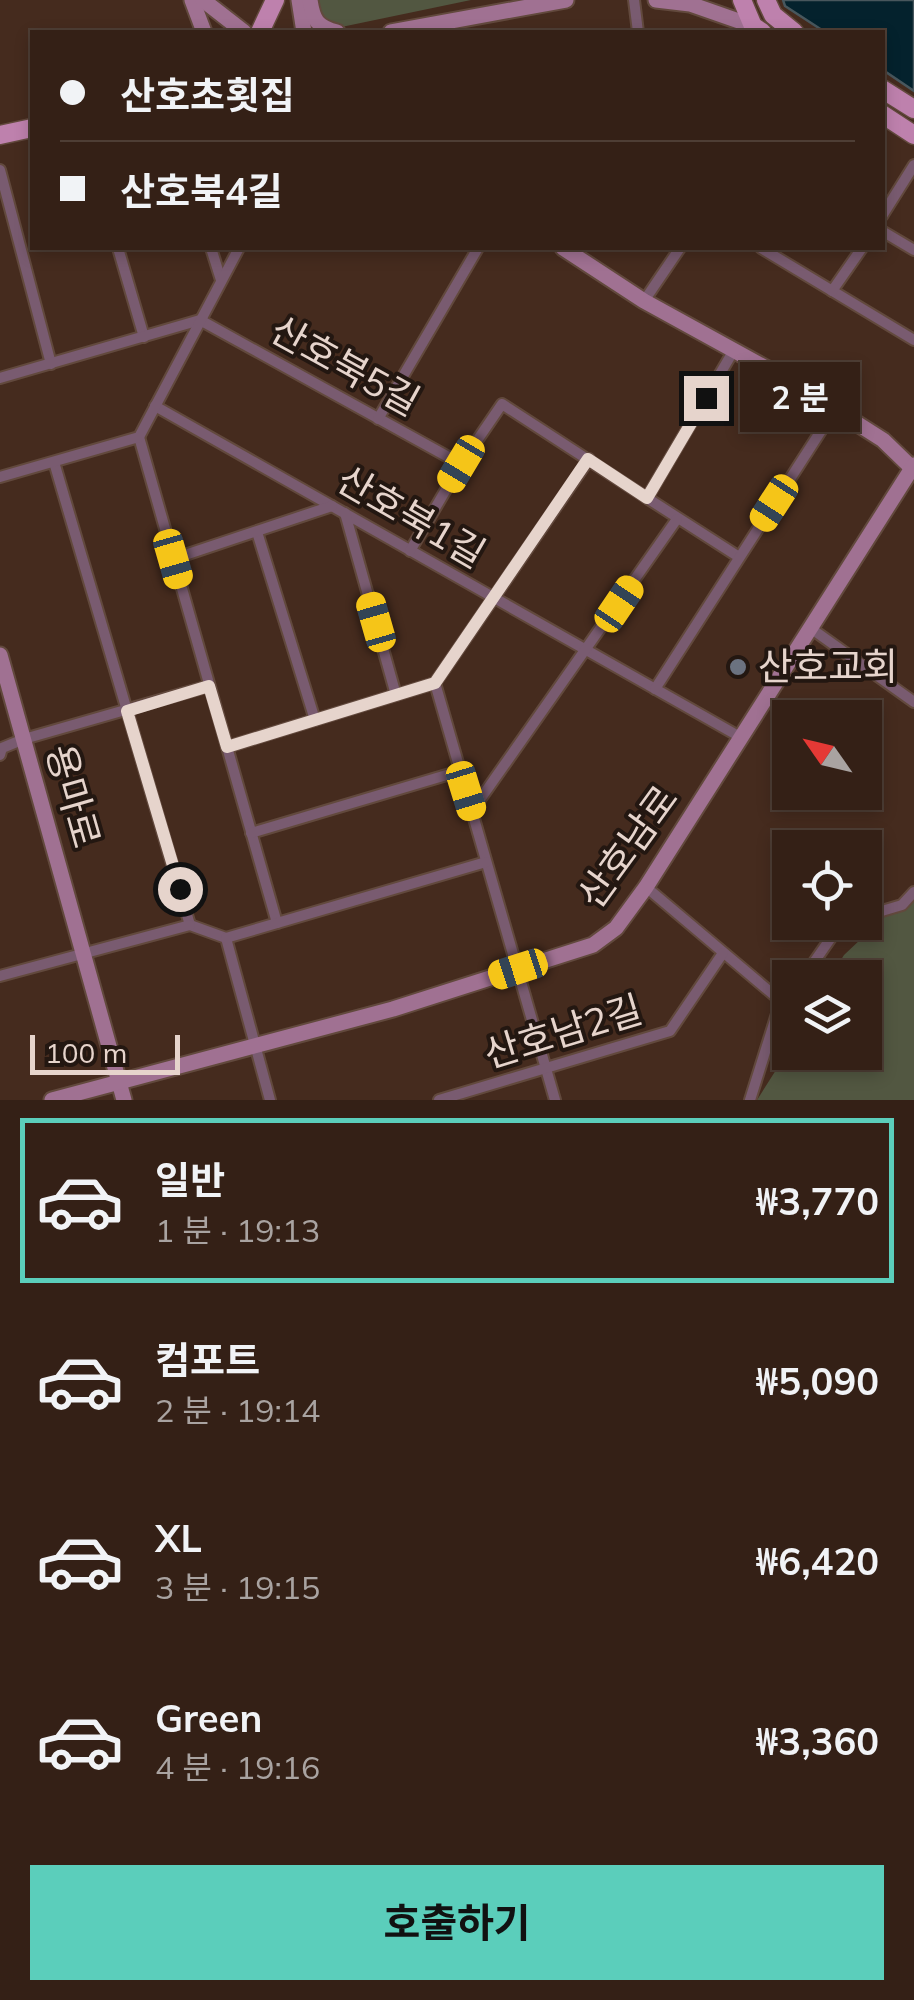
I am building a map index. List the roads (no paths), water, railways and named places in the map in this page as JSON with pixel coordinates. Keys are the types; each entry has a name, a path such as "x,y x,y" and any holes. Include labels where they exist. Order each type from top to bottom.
{"main road":[{"path":"192,0 203,30"},
{"path":"204,0 242,30"},
{"path":"261,30 276,0"},
{"path":"299,0 304,30"},
{"path":"310,0 312,19 329,30"},
{"path":"437,28 566,0"},
{"path":"656,0 690,4 757,30"},
{"path":"742,0 757,30"},
{"path":"766,0 773,15 792,30"},
{"path":"885,91 914,109"},
{"path":"885,116 914,135"},
{"path":"0,134 30,128"},
{"path":"569,250 644,300 883,440 913,467"},
{"name":"산호남로","path":"52,1100 393,1009 593,945 616,928 646,887 913,467"},
{"name":"용마로","path":"0,655 124,1100"}],"street":[{"path":"634,0 638,30"},
{"path":"885,211 914,165"},
{"path":"0,170 52,364"},
{"path":"885,234 914,250"},
{"path":"119,250 144,337"},
{"path":"213,250 221,280"},
{"path":"237,250 138,438 276,923"},
{"path":"378,418 477,250"},
{"path":"644,300 679,250"},
{"path":"764,250 914,340"},
{"path":"832,291 861,250"},
{"path":"0,378 200,320"},
{"name":"산호북5길","path":"200,320 461,464"},
{"path":"647,498 734,350"},
{"path":"410,550 502,404 739,557"},
{"name":"산호북1길","path":"155,406 742,738"},
{"path":"655,689 826,422"},
{"path":"0,477 138,438"},
{"path":"227,747 435,683 588,459"},
{"path":"54,462 190,925"},
{"path":"173,559 332,506"},
{"path":"345,513 396,695"},
{"path":"472,811 678,518"},
{"path":"257,532 314,720"},
{"path":"809,627 914,702"},
{"path":"435,683 555,1100"},
{"path":"0,755 2,748 24,740 209,686"},
{"path":"251,833 460,771"},
{"path":"0,976 190,925 226,938 486,862"},
{"path":"646,887 772,989"},
{"path":"882,911 902,906 914,892"},
{"path":"226,938 270,1100"},
{"name":"산호남2길","path":"439,1100 670,1031 724,953"},
{"path":"750,1100 772,1038"}],"water":[{"path":"783,0 914,0 914,91 885,71 885,30 822,30 785,6"}],"place":[{"name":"산호교회","path":"738,667"}]}
